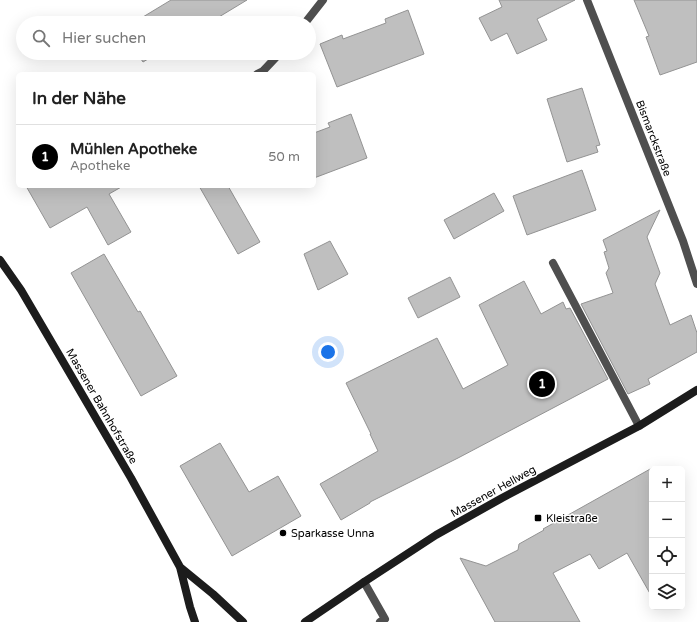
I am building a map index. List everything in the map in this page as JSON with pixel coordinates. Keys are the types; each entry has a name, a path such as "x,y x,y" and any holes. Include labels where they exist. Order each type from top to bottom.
{"main road":[{"name":"Massener Bahnhofstraße","path":"0,260 62,360 131,478 180,567 195,622"},
{"name":"Massener Hellweg","path":"305,622 436,535 502,498 639,426 697,390"},
{"name":"Massener Bahnhofstraße","path":"180,567 213,594 243,622"}],"street":[{"path":"310,16 323,0"},
{"name":"Bismarckstraße","path":"587,0 683,241 697,284"},
{"path":"261,72 273,60"},
{"path":"553,263 639,426"},
{"path":"364,582 385,619 380,622"}],"building":[{"path":"171,0 247,0 221,16 145,16"},
{"path":"499,0 575,0 537,19 547,40 517,54 507,33 491,41 479,18 502,7"},
{"path":"634,0 697,0 697,62 660,75 646,37 649,36"},
{"path":"408,10 424,54 337,87 320,44 342,35 343,39 386,23 385,19"},
{"path":"582,88 600,145 596,146 598,152 567,162 547,99"},
{"path":"351,114 367,158 316,177 316,132 330,127 328,123"},
{"path":"582,170 596,210 527,235 513,196"},
{"path":"27,188 120,188 109,194 131,232 108,245 87,207 50,228"},
{"path":"200,188 229,188 260,242 238,254"},
{"path":"494,193 504,211 454,239 444,220"},
{"path":"660,210 647,237 660,273 655,284 670,325 691,315 697,333 697,352 648,379 650,384 628,394 581,304 613,293 606,273 609,268 604,252 607,251 603,240"},
{"path":"330,241 348,274 318,290 304,254"},
{"path":"104,254 138,312 140,311 177,376 141,396 71,273"},
{"path":"450,277 460,297 418,318 408,298"},
{"path":"524,281 541,314 563,302 566,309 570,308 608,379 458,458 370,502 341,520 320,484 378,451 346,383 437,338 463,389 508,365 479,305"},
{"path":"220,443 249,492 278,476 301,516 232,556 180,466"},
{"path":"649,470 649,592 627,553 599,569 590,554 553,573 580,622 495,622 460,558 486,566 518,550 519,544 544,530 543,529"}],"place":[{"name":"Mühlen Apotheke","path":"542,384"},
{"name":"Kleistraße","path":"538,518"},
{"name":"Sparkasse Unna","path":"283,533"}]}
